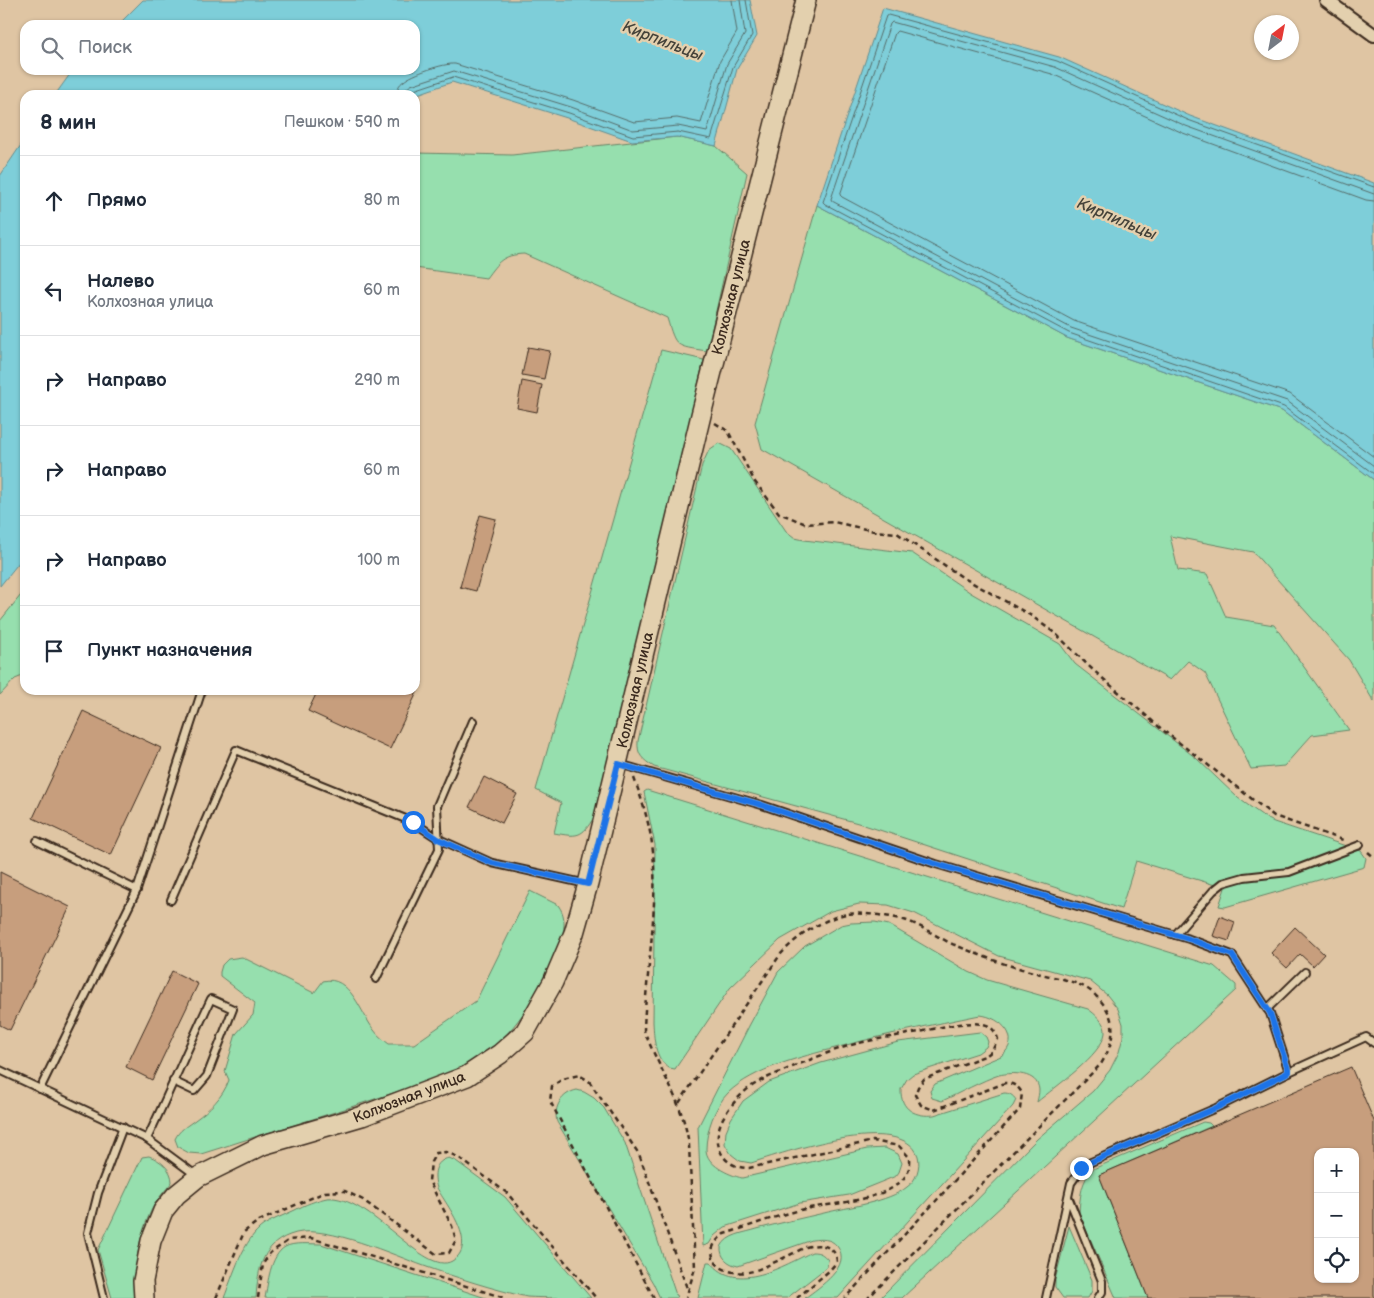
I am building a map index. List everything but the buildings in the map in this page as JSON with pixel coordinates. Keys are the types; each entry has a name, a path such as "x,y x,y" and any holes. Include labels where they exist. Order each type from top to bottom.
{"main road":[{"name":"Колхозная улица","path":"144,1298 143,1281 151,1241 163,1211 176,1195 198,1177 262,1145 362,1116 467,1076 500,1054 525,1032 553,982 574,933 624,766 701,415 806,0"}],"street":[{"path":"1326,0 1374,35"}],"lane":[{"path":"40,1089 137,890 200,695"},
{"path":"376,980 439,849 437,806 474,721"},
{"path":"171,900 236,750 413,822 438,839 492,863 588,884"},
{"path":"624,766 762,805 936,864 1175,935 1232,955 1270,1013 1289,1072"},
{"path":"37,841 137,890"},
{"path":"1175,935 1213,891 1223,883 1244,877 1289,872 1360,845"},
{"path":"1267,1008 1305,972"},
{"path":"147,1139 173,1081 211,1000 233,1009 207,1076 194,1091 173,1081"},
{"path":"1046,1298 1071,1183 1086,1165 1216,1108 1366,1037 1374,1043"},
{"path":"0,1070 147,1139 198,1177"},
{"path":"104,1298 88,1233 98,1193 123,1127"},
{"path":"1068,1199 1102,1281 1102,1292 1098,1298"}],"path":[{"path":"701,415 728,431 755,482 779,513 806,524 834,522 874,531 897,533 962,577 1030,615 1056,634 1092,670 1164,731 1274,816 1330,837 1360,845 1374,857"},
{"path":"624,766 643,803 651,838 654,879 644,1030 652,1052 679,1103 687,1130 689,1145 695,1268 686,1298"},
{"path":"679,1103 780,955 791,943 807,931 848,914 866,914 904,920 950,943 988,958 1079,984 1098,997 1111,1018 1112,1030 1112,1042 1101,1064 868,1298"},
{"path":"797,1298 829,1271 836,1262 834,1252 828,1247 816,1244 754,1271 732,1272 720,1267 714,1259 712,1249 716,1241 724,1234 804,1209 861,1199 883,1192 898,1184 906,1176 911,1163 910,1158 899,1146 873,1141 749,1168 740,1168 729,1162 719,1149 720,1126 727,1112 747,1090 765,1078 825,1053 854,1044 953,1025 984,1024 992,1027 998,1039 992,1051 987,1055 924,1080 918,1087 915,1095 917,1101 925,1108 934,1110 1004,1083 1010,1083 1020,1089 1022,1093 1023,1098 1020,1109 845,1298"},
{"path":"654,1298 550,1100 552,1086 563,1079 578,1075 589,1081 639,1154 689,1292"},
{"path":"216,1298 244,1232 257,1222 325,1192 345,1191 363,1200 436,1254 449,1252 456,1240 452,1226 429,1181 431,1162 436,1153 446,1152 458,1157 507,1192 596,1298"},
{"path":"258,1298 263,1264 270,1253 289,1240 311,1238 505,1298"}],"green space":[{"path":"677,137 716,146 747,173 707,351 678,344 667,318 524,254 510,256 501,260 486,278 420,269 420,153 512,155"},
{"path":"817,205 1067,338 1282,411 1374,480 1374,702 1349,660 1253,552 1170,536 1178,570 1207,574 1226,617 1274,625 1349,730 1312,735 1284,766 1251,769 1205,673 1188,661 1170,680 762,449 755,423"},
{"path":"661,350 704,360 594,817 586,829 578,834 554,833 561,803 536,790"},
{"path":"719,443 731,449 786,531 795,538 912,553 971,593 1060,644 1075,664 1196,758 1238,798 1266,818 1361,851 1366,858 1364,867 1225,907 1219,906 1225,888 1136,861 1121,909 858,823 654,767 646,762 638,750 638,741 702,465 709,450"},
{"path":"20,596 20,677 15,679 0,695 0,621"},
{"path":"647,790 1214,966 1236,985 1236,990 902,1298 880,1298 1037,1139 1093,1091 1110,1070 1119,1052 1123,1037 1123,1024 1118,1009 1107,995 1090,981 999,956 914,913 888,905 859,904 831,911 780,940 730,988 675,1069 669,1068 660,1059 654,1035 655,845 644,792"},
{"path":"530,891 558,905 564,918 561,939 554,959 533,1000 513,1027 480,1058 439,1078 201,1154 189,1153 178,1147 175,1139 183,1128 210,1107 223,1092 229,1080 225,1071 236,1034 253,1015 255,1003 220,976 222,965 228,959 242,957 314,993 323,981 332,980 341,983 354,997 377,1034 389,1044 414,1044 476,1001"},
{"path":"875,922 889,925 969,972 987,980 1088,1009 1097,1016 1104,1026 1105,1033 1102,1042 1087,1061 1037,1102 1038,1084 1029,1077 1017,1074 1004,1074 993,1077 942,1101 932,1098 930,1091 935,1084 1001,1056 1007,1049 1010,1043 1010,1036 1007,1030 995,1020 980,1015 889,1034 822,1051 764,1070 739,1084 728,1093 715,1112 706,1142 706,1149 710,1160 719,1168 742,1178 867,1149 885,1148 898,1154 902,1163 899,1172 896,1176 849,1195 800,1203 725,1227 714,1236 709,1244 703,1246 698,1127 749,1026 778,972 805,946 841,925"},
{"path":"980,1032 986,1037 988,1042 986,1047 978,1053 913,1074 907,1079 901,1089 903,1102 910,1111 921,1115 934,1115 1008,1093 1016,1100 1013,1106 838,1298 805,1298 832,1275 841,1261 841,1254 837,1246 829,1240 812,1240 738,1266 725,1260 721,1247 727,1239 742,1233 890,1197 910,1184 915,1177 919,1165 918,1156 908,1143 890,1137 867,1136 841,1139 788,1151 751,1163 740,1161 731,1154 725,1144 726,1131 731,1119 743,1101 769,1082 821,1063 898,1042"},
{"path":"577,1090 594,1098 604,1108 625,1143 677,1298 660,1298 653,1283 557,1122 556,1111 563,1097"},
{"path":"1203,1122 1209,1123 1212,1126 1099,1175 1148,1298 1116,1298 1079,1213 1081,1195 1086,1179 1093,1169"},
{"path":"149,1156 168,1169 172,1182 153,1207 143,1232 136,1264 135,1298 112,1298 98,1250 142,1157"},
{"path":"449,1158 456,1161 505,1197 591,1298 527,1297 450,1275 360,1242 325,1233 309,1232 296,1233 285,1237 269,1250 258,1276 256,1298 224,1298 244,1248 257,1231 275,1219 327,1198 343,1200 360,1208 427,1257 441,1263 452,1261 460,1254 462,1236 453,1215 437,1188 435,1178 436,1169 440,1162"},
{"path":"1069,1226 1092,1280 1092,1291 1088,1298 1063,1298 1055,1287 1055,1280"},
{"path":"293,1244 321,1244 486,1298 265,1298 270,1270 280,1251"},
{"path":"812,1252 825,1256 828,1260 827,1267 787,1298 698,1298 707,1262 711,1262 721,1272 747,1277 775,1270"}],"water":[{"name":"Кирпильцы","path":"143,0 750,0 757,36 737,69 716,146 677,137 632,141 567,118 452,82 420,93 420,90 59,90 69,75 420,75 420,20 123,20"},
{"name":"Кирпильцы","path":"883,8 1059,57 1190,116 1374,183 1374,480 1282,411 1067,338 817,205"},
{"path":"20,146 20,561 0,586 0,176"}],"route":[{"path":"413,822 438,839 492,863 588,884 618,764 762,805 936,864 1189,939 1232,955 1270,1013 1289,1072 1216,1108 1081,1168"}]}
